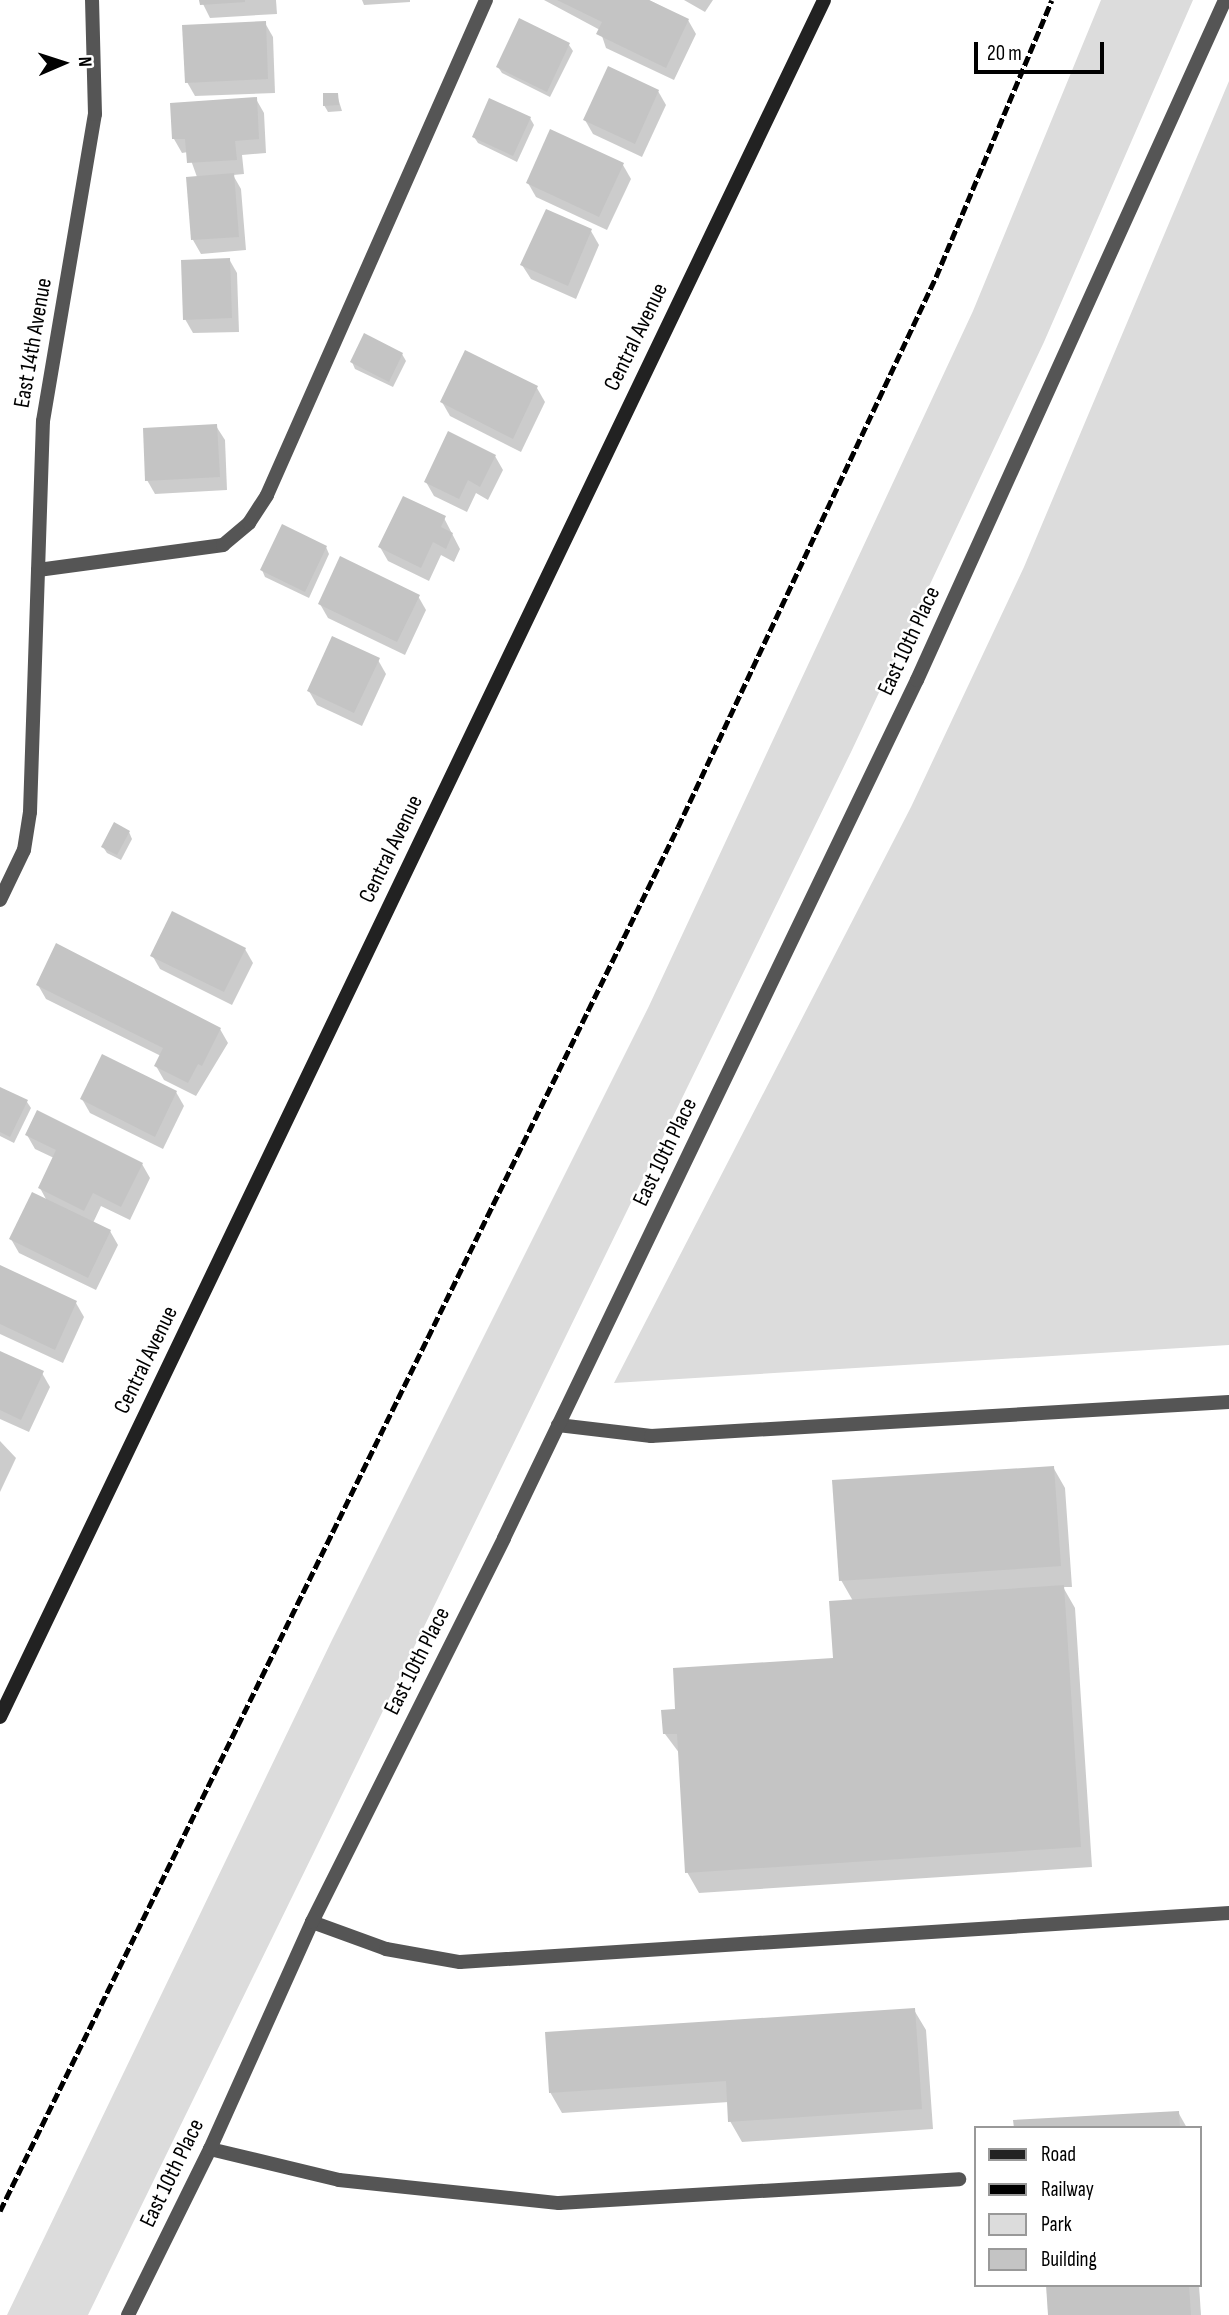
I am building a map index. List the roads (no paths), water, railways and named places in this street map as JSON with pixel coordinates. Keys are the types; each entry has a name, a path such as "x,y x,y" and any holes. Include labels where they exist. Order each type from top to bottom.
{"street":[{"name":"East 14th Avenue","path":"0,900 24,850 30,813 43,421 95,114 92,0"},
{"path":"38,570 223,545 249,523 267,495 486,0"},
{"name":"Central Avenue","path":"0,1717 824,0"},
{"name":"East 10th Place","path":"128,2315 210,2150 312,1922 558,1425 917,680 1225,0"},
{"path":"558,1425 651,1436 1229,1402"},
{"path":"312,1922 386,1949 460,1962 1229,1913"},
{"path":"210,2150 339,2180 559,2203 959,2179"}],"railway":[{"path":"0,2211 678,827 936,277 1052,0"}]}
